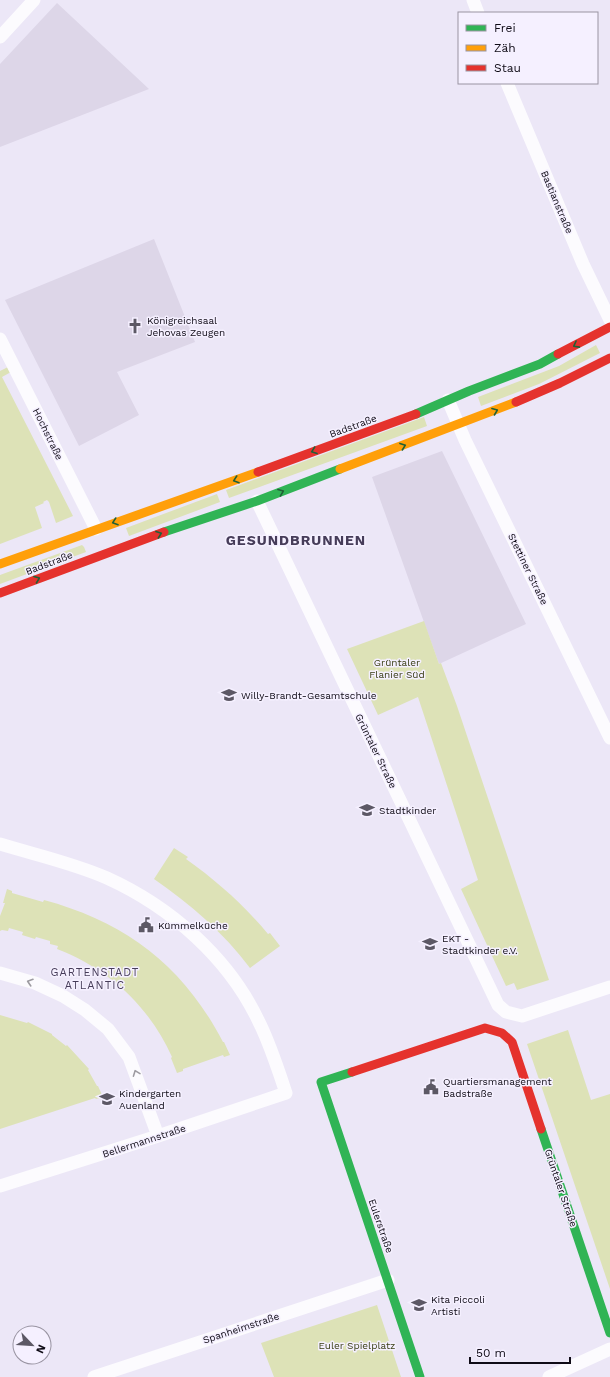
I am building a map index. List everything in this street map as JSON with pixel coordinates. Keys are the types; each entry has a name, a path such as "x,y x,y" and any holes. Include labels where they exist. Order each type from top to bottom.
{"main road":[{"name":"Badstraße","path":"0,593 102,543 239,479 405,418 540,364 610,327"},
{"name":"Badstraße","path":"0,564 102,543 257,501 527,398 556,386 610,358"},
{"name":"Grüntaler Straße","path":"321,1082 485,1028 506,1036 512,1042 610,1333"},
{"name":"Eulerstraße","path":"321,1082 420,1377"}],"street":[{"path":"0,37 34,0"},
{"path":"473,0 478,12"},
{"name":"Bastianstraße","path":"507,84 583,264 610,320"},
{"name":"Hochstraße","path":"0,339 102,543"},
{"name":"Stettiner Straße","path":"448,400 458,425 610,738"},
{"name":"Grüntaler Straße","path":"257,501 495,1001 506,1012 522,1016 610,987"},
{"name":"Bellermannstraße","path":"0,844 82,869 108,879 142,897 193,934 225,968 249,1003 260,1022 286,1093 158,1136 0,1186"},
{"path":"0,973 35,983 63,996 85,1010 108,1029 129,1057 158,1136"},
{"name":"Spanheimstraße","path":"94,1377 388,1280"},
{"path":"549,1377 610,1349"}],"shaded area":[{"path":"57,3 149,89 0,147 0,64"},
{"path":"154,239 195,342 117,372 139,415 79,446 5,300"},
{"path":"442,451 526,624 439,664 372,477"}],"green space":[{"path":"596,345 600,353 539,384 481,406 478,397 559,366"},
{"path":"8,367 11,372 2,377 73,516 56,523 47,500 35,507 42,528 0,544 0,371"},
{"path":"424,417 427,426 229,498 226,490"},
{"path":"217,494 220,502 129,536 126,528"},
{"path":"82,545 86,552 0,584 0,575"},
{"name":"Grüntaler Flanier Süd","path":"424,621 439,664 441,663 457,706 549,980 517,990 514,983 506,986 461,889 478,880 418,697 378,715 347,649"},
{"path":"174,848 188,857 186,859 230,894 268,934 270,933 280,946 250,968 218,931 181,899 154,879"},
{"path":"7,889 12,891 12,893 43,902 44,900 73,909 101,921 126,934 149,950 190,990 224,1042 230,1055 224,1057 223,1055 183,1069 183,1071 177,1073 171,1058 172,1057 152,1021 125,991 94,967 57,949 58,946 50,944 50,941 22,935 23,932 9,928 8,931 0,931 0,916 5,903 3,903"},
{"path":"0,1015 27,1023 28,1022 52,1034 66,1046 67,1045 89,1069 88,1070 103,1097 95,1098 0,1129"},
{"path":"568,1030 591,1100 610,1094 610,1289 527,1044"},
{"name":"Euler Spielplatz","path":"377,1305 401,1377 274,1377 261,1343"}],"traffic: fast":[{"path":"416,414 469,391 540,364 558,354"},
{"path":"164,532 257,501 340,469"},
{"path":"352,1072 321,1082 420,1377"},
{"path":"541,1129 610,1333"}],"traffic: slow":[{"path":"340,469 516,402"},
{"path":"0,564 258,472"}],"traffic: jam":[{"path":"558,354 610,327"},
{"path":"516,402 560,383 610,358"},
{"path":"258,472 416,414"},
{"path":"0,593 164,532"},
{"path":"352,1072 485,1028 502,1033 512,1042 541,1129"}],"place":[{"name":"Königreichsaal Jehovas Zeugen","path":"135,326"},
{"name":"Willy-Brandt-Gesamtschule","path":"229,695"},
{"name":"Stadtkinder","path":"367,810"},
{"name":"Kümmelküche","path":"146,925"},
{"name":"EKT - Stadtkinder e.V.","path":"430,944"},
{"name":"Quartiersmanagement Badstraße","path":"431,1087"},
{"name":"Kindergarten Auenland","path":"107,1099"},
{"name":"Kita Piccoli Artisti","path":"419,1305"}],"district":[{"name":"GESUNDBRUNNEN","path":"296,540"},
{"name":"GARTENSTADT ATLANTIC","path":"95,978"}]}
